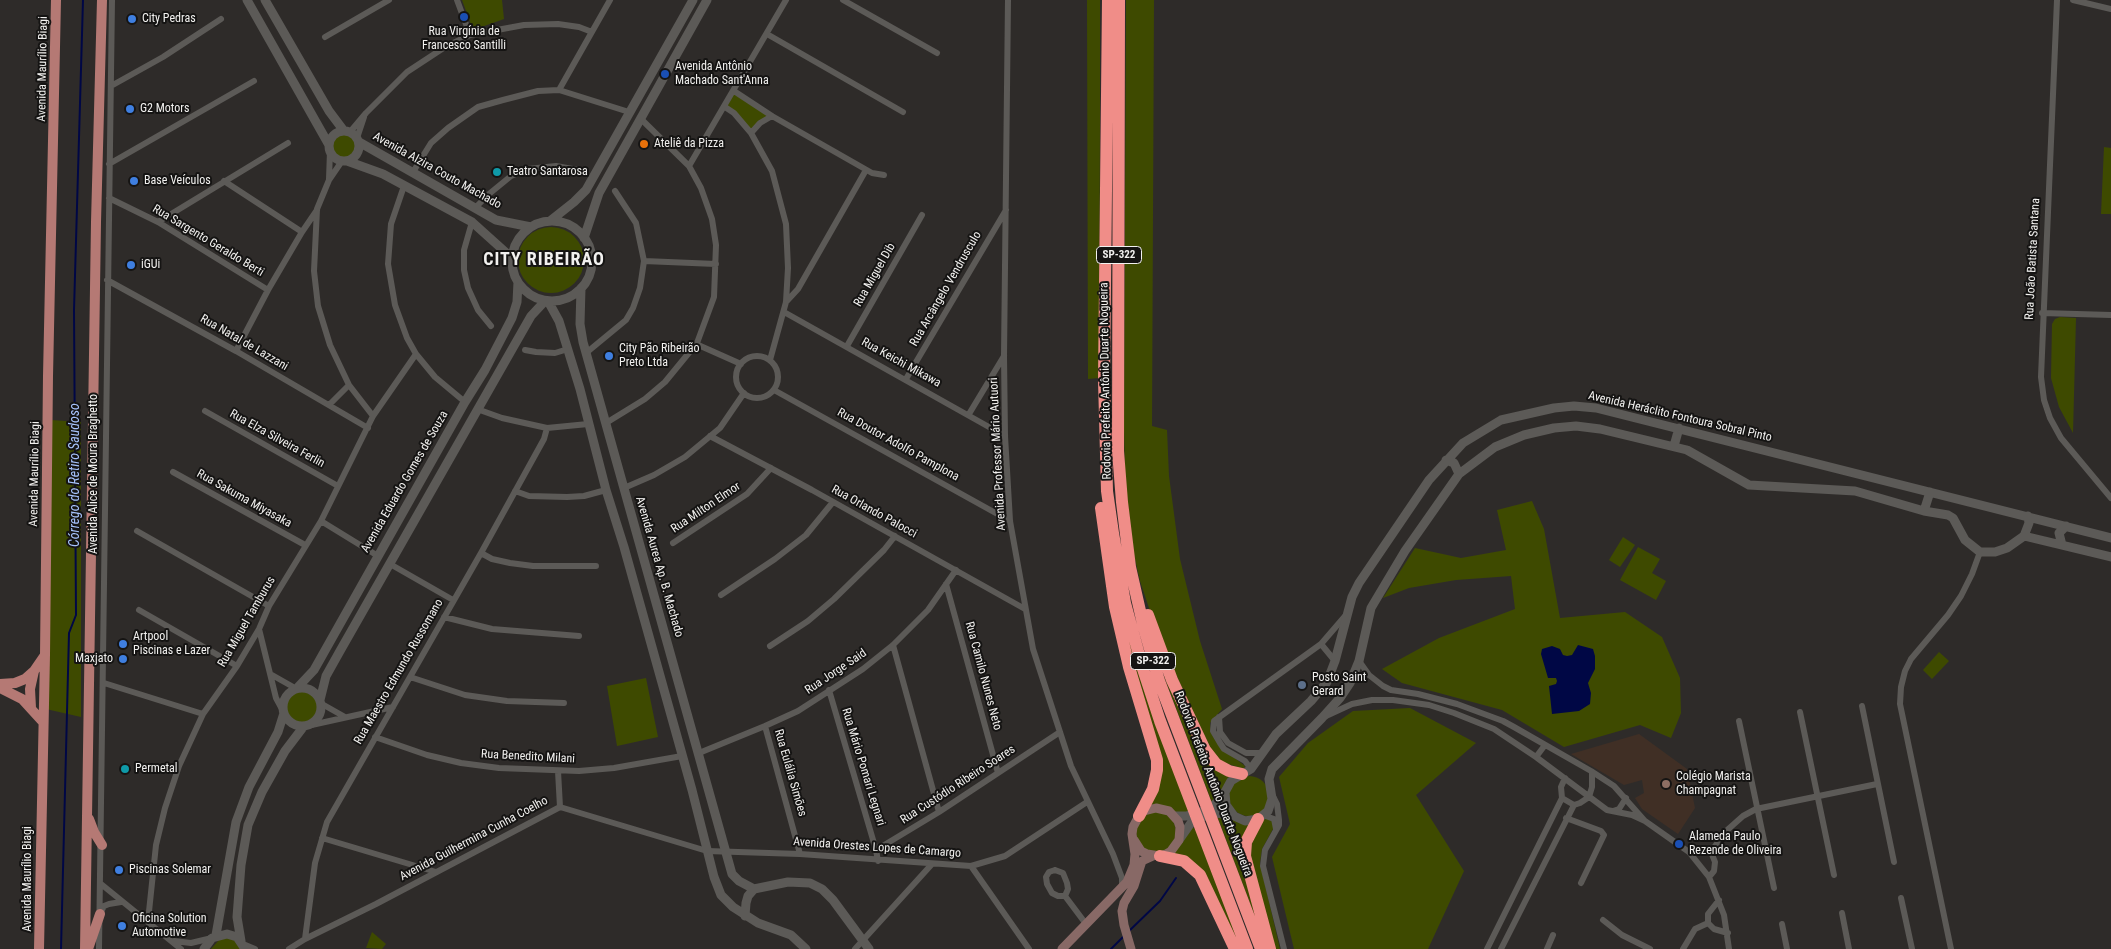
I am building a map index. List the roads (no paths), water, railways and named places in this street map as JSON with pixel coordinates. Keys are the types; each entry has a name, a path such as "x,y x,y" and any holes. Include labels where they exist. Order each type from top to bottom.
{"highway":[{"path":"1103,0 1106,98"},
{"name":"Rodovia Prefeito Antônio Duarte Nogueira","path":"1108,0 1104,380 1107,491 1125,603 1142,666 1261,949"},
{"name":"Rodovia Prefeito Antônio Duarte Nogueira","path":"1120,0 1118,420 1124,523 1135,592 1152,658 1196,797"},
{"path":"1104,380 1099,468 1106,555 1115,607 1129,667 1157,760 1153,789 1139,816"},
{"path":"1124,523 1144,603 1188,717 1211,759 1229,771 1246,772"},
{"path":"1261,817 1246,842 1245,856 1270,949"},
{"name":"Rodovia Prefeito Antônio Duarte Nogueira","path":"1209,829 1247,949"},
{"path":"1156,856 1184,861 1195,869 1204,883 1235,949"}],"main road":[{"name":"Avenida Maurílio Biagi","path":"40,949 48,376 56,0"},
{"path":"86,949 86,810 109,1"},
{"path":"0,684 15,683 25,679 34,671 45,656"},
{"path":"31,708 30,689 34,671"},
{"path":"0,688 22,699 44,722"},
{"path":"1062,949 1122,889 1132,874 1134,865 1133,827 1144,811 1156,808 1169,812 1174,816 1180,827 1179,840 1171,851 1142,861 1134,886 1124,903 1122,911 1130,945"},
{"path":"86,810 94,832 102,845"},
{"path":"1134,840 1142,851 1156,856"},
{"path":"86,949 100,914"}],"street":[{"path":"109,1 119,0"},
{"path":"247,0 334,158 383,174 472,222 512,258"},
{"name":"Avenida Alzira Couto Machado","path":"265,0 329,111 353,135 496,220 531,227"},
{"path":"325,37 389,0"},
{"path":"457,0 470,35"},
{"path":"560,90 610,0"},
{"path":"550,221 566,224 579,232 588,246 591,263 587,279 580,288 566,298 547,301 527,293 518,282 512,258 518,240 531,227 550,221 586,190 694,0"},
{"path":"584,238 598,193 707,0"},
{"path":"690,166 786,0"},
{"path":"843,0 937,53"},
{"name":"Avenida Professor Mário Autuori","path":"1008,0 1004,356 1005,436 1010,521 1033,649 1071,766 1120,870 1122,889"},
{"name":"Rua João Batista Santana","path":"2057,0 2042,313 2041,377 2044,400 2050,418 2061,438 2111,498"},
{"path":"2073,0 2111,9"},
{"name":"Avenida Alice de Moura Braghetto","path":"99,949 102,845 107,280 111,86 109,1"},
{"path":"111,86 163,57 221,19"},
{"path":"264,28 277,21"},
{"path":"236,351 268,290 317,209 329,180 344,161 358,154 353,135 366,113 407,72 445,47 470,35 516,26 541,24 579,26 592,32"},
{"path":"767,34 903,112"},
{"path":"673,37 683,43"},
{"path":"109,164 254,81"},
{"path":"413,172 431,143 448,128 478,107 538,91 560,90 629,112"},
{"path":"734,91 772,116 866,170 884,175"},
{"path":"725,107 734,113 751,133 772,171 786,224 788,268 786,302 770,360"},
{"path":"751,133 760,123 772,116"},
{"path":"606,423 645,399 666,382 696,344 714,298 716,245 712,219 701,188 690,166 640,118"},
{"path":"329,180 330,148 335,134 353,135"},
{"path":"158,222 288,143"},
{"path":"610,147 620,154"},
{"path":"475,208 512,176 528,169 556,166 578,170"},
{"path":"786,302 798,289 866,170"},
{"path":"224,181 302,232"},
{"path":"404,186 391,224 388,264 395,305 407,338 416,354 435,377 465,402"},
{"path":"436,203 444,189"},
{"path":"586,353 617,328 633,308 640,288 644,261 636,223 615,191"},
{"name":"Rua Sargento Geraldo Berti","path":"109,198 158,222 268,290"},
{"path":"317,209 314,271 318,306 330,345 349,385 373,416"},
{"name":"Rua Arcângelo Vendrusculo","path":"906,379 1006,210"},
{"name":"Rua Miguel Dib","path":"847,346 922,215"},
{"path":"472,222 464,250 464,270 468,288 478,310 491,326"},
{"path":"644,261 716,264"},
{"name":"Rua Natal de Lazzani","path":"107,280 236,351 368,428"},
{"name":"Avenida Eduardo Gomes de Souza","path":"297,688 314,670 465,402 485,370 512,318 517,302 518,282"},
{"name":"Avenida Aurea Ap. B. Machado","path":"580,288 580,324 586,353 732,874 739,881 754,889"},
{"path":"547,301 560,321 580,389 606,490 624,547 692,790 714,877 721,895 746,916 791,935 806,949"},
{"path":"243,945 237,917 241,865 248,825 262,792 285,751 306,726 318,718 326,676 531,316 547,301"},
{"name":"Rua Keichi Mikawa","path":"784,312 969,414 1005,436"},
{"path":"2042,313 2111,315"},
{"path":"696,344 741,364"},
{"path":"524,350 556,353 568,349"},
{"name":"Rua Miguel Tamburus","path":"148,921 156,846 178,766 204,714 237,666 259,629 269,606 320,521 373,416 416,354"},
{"path":"758,356 770,360 778,370 777,384 774,390 763,397 757,398 744,393 737,382 736,376 741,364 751,357 758,356"},
{"path":"969,414 1004,356"},
{"path":"485,370 496,377"},
{"path":"329,405 349,385"},
{"path":"580,389 595,385"},
{"name":"Rua Doutor Adolfo Pamplona","path":"774,390 1010,521"},
{"path":"624,488 654,476 685,457 720,428 744,393"},
{"name":"Avenida Heráclito Fontoura Sobral Pinto","path":"1174,816 1186,816 1202,812 1214,805 1231,781 1246,772 1276,734 1311,701 1327,682 1336,662 1347,614 1359,584 1429,480 1446,460 1463,444 1502,420 1554,408 1574,406 1596,408 2111,538"},
{"path":"477,409 502,418 548,428 588,424"},
{"name":"Rua Elza Silveira Ferlin","path":"205,411 338,486"},
{"path":"1284,949 1263,866 1265,850 1276,830 1279,820 1277,804 1269,779 1272,769 1340,698 1359,661 1370,608 1375,598 1405,551 1459,474 1495,447 1524,435 1554,428 1576,426 1600,428 1687,450 1749,485 1855,491 1924,511 1948,515 1953,518 1965,540 1980,552 1995,552 2007,548 2024,536 2030,523 2028,516"},
{"name":"Rua Maestro Edmundo Russomano","path":"305,939 315,863 327,822 515,491 544,439 548,428"},
{"path":"1674,446 1679,428"},
{"name":"Rua Orlando Palocci","path":"710,436 1025,609"},
{"path":"1446,460 1454,463 1459,474"},
{"name":"Rua Milton Elmor","path":"674,543 747,494 771,468"},
{"name":"Rua Sakuma Miyasaka","path":"173,472 305,545"},
{"path":"422,480 434,486"},
{"path":"515,491 529,496 567,497 584,496 606,490"},
{"path":"1924,511 1930,492"},
{"path":"721,595 774,560 806,534 833,502"},
{"path":"320,521 378,556"},
{"path":"2062,545 2059,533 2066,526"},
{"path":"137,531 269,606"},
{"path":"770,646 808,621 834,599 884,550 895,536"},
{"path":"2024,536 2111,557"},
{"path":"624,547 639,543"},
{"path":"1951,949 1900,704 1901,687 1905,671 1911,659 1948,615 1961,596 1980,552"},
{"path":"480,553 492,559 518,564 596,566"},
{"path":"390,564 453,600"},
{"name":"Rua Jorge Said","path":"699,753 765,726 798,710 863,669 893,645 928,610 956,570"},
{"name":"Rua Camilo Nunes Neto","path":"946,584 998,773"},
{"path":"139,610 237,666"},
{"path":"1246,772 1245,761 1224,748 1216,738 1212,727 1214,720 1322,644 1347,614"},
{"path":"444,617 492,629 579,636"},
{"path":"338,628 349,635"},
{"path":"259,629 278,704 288,721 296,725 306,726 393,707"},
{"path":"1322,644 1336,662"},
{"path":"893,645 939,812"},
{"path":"1359,661 1382,686 1392,690 1418,694 1457,704 1514,727 1614,786 1645,821"},
{"path":"272,676 297,688 312,689 321,702 345,717"},
{"path":"410,677 465,694 507,701 564,702"},
{"path":"104,683 204,714"},
{"path":"204,949 214,936 236,822 249,787 278,732 284,712 284,700 287,694 297,688"},
{"name":"Rua Mário Pomari Legnari","path":"829,690 876,850"},
{"path":"1322,718 1352,704 1372,700 1393,700 1428,705 1454,713 1475,721 1508,738 1607,810 1632,815 1645,821 1689,852 1709,877 1719,900 1728,933 1729,949"},
{"path":"1862,706 1894,862"},
{"path":"1800,712 1834,875"},
{"path":"1219,717 1218,727 1228,743 1246,753 1262,753"},
{"path":"672,724 689,719"},
{"path":"1739,721 1774,888"},
{"name":"Rua Eulália Simões","path":"765,726 800,854"},
{"path":"1508,738 1514,727"},
{"name":"Rua Custódio Ribeiro Soares","path":"876,850 939,812 1060,732"},
{"name":"Rua Benedito Milani","path":"375,737 427,755 461,763 499,768 558,771 614,768 682,756"},
{"path":"1536,757 1545,745"},
{"path":"558,771 560,807"},
{"path":"1501,949 1566,818 1574,805 1589,797 1592,787 1592,772"},
{"path":"1487,949 1562,798 1561,787 1564,778"},
{"path":"1711,852 1725,832 1743,816 1756,809 1877,784"},
{"path":"692,790 708,786"},
{"path":"1261,817 1271,805 1271,789"},
{"path":"1225,792 1226,805 1234,816"},
{"path":"1562,798 1574,805"},
{"path":"1612,811 1619,808 1626,798"},
{"name":"Avenida Orestes Lopes de Camargo","path":"708,851 726,850 800,854 878,861 971,866 1005,856 1087,802"},
{"name":"Avenida Guilhermina Cunha Coelho","path":"289,949 560,807 708,851"},
{"path":"1179,840 1191,823 1202,817 1218,814 1234,816 1245,821 1261,817 1274,820 1276,830"},
{"path":"1566,818 1601,831 1604,835 1581,883"},
{"path":"236,822 248,825"},
{"path":"1547,831 1558,836"},
{"path":"322,838 436,872"},
{"path":"876,850 878,861"},
{"path":"1689,852 1705,850 1711,852 1715,862 1714,871 1709,877"},
{"path":"855,949 932,864"},
{"path":"971,866 1029,949"},
{"path":"423,867 428,876"},
{"path":"746,916 748,896 754,889 788,882 810,883 822,889 833,900 869,949"},
{"path":"101,884 182,949"},
{"path":"1065,896 1086,924"},
{"path":"1901,898 1912,949"},
{"path":"1719,900 1708,914 1708,923 1714,929 1728,933"},
{"path":"100,914 104,906 122,902"},
{"path":"1510,902 1521,907"},
{"path":"1842,912 1849,949"},
{"path":"1603,920 1622,934 1650,949"},
{"path":"1683,949 1695,929 1708,923"},
{"path":"1782,924 1787,949"},
{"path":"173,941 192,943 227,934 243,945 255,949"},
{"path":"1547,949 1553,935"}],"waterway":[{"name":"Córrego do Retiro Saudoso","path":"61,949 69,633 76,615 74,310 83,0"},
{"path":"1128,932 1160,901 1176,878"},
{"path":"1111,949 1123,937"}],"place":[{"name":"Rua Virgínia de Francesco Santilli","path":"464,17"},
{"name":"City Pedras","path":"132,19"},
{"name":"Avenida Antônio Machado Sant'Anna","path":"665,74"},
{"name":"G2 Motors","path":"130,109"},
{"name":"Ateliê da Pizza","path":"644,144"},
{"name":"Teatro Santarosa","path":"497,172"},
{"name":"Base Veículos","path":"134,181"},
{"name":"iGUi","path":"131,265"},
{"name":"City Pão Ribeirão Preto Ltda","path":"609,356"},
{"name":"Artpool Piscinas e Lazer","path":"123,644"},
{"name":"Maxjato","path":"123,659"},
{"name":"Posto Saint Gerard","path":"1302,685"},
{"name":"Permetal","path":"125,769"},
{"name":"Colégio Marista Champagnat","path":"1666,784"},
{"name":"Alameda Paulo Rezende de Oliveira","path":"1679,844"},
{"name":"Piscinas Solemar","path":"119,870"},
{"name":"Oficina Solution Automotive","path":"122,926"}],"district":[{"name":"CITY RIBEIRÃO","path":"544,260"}]}
